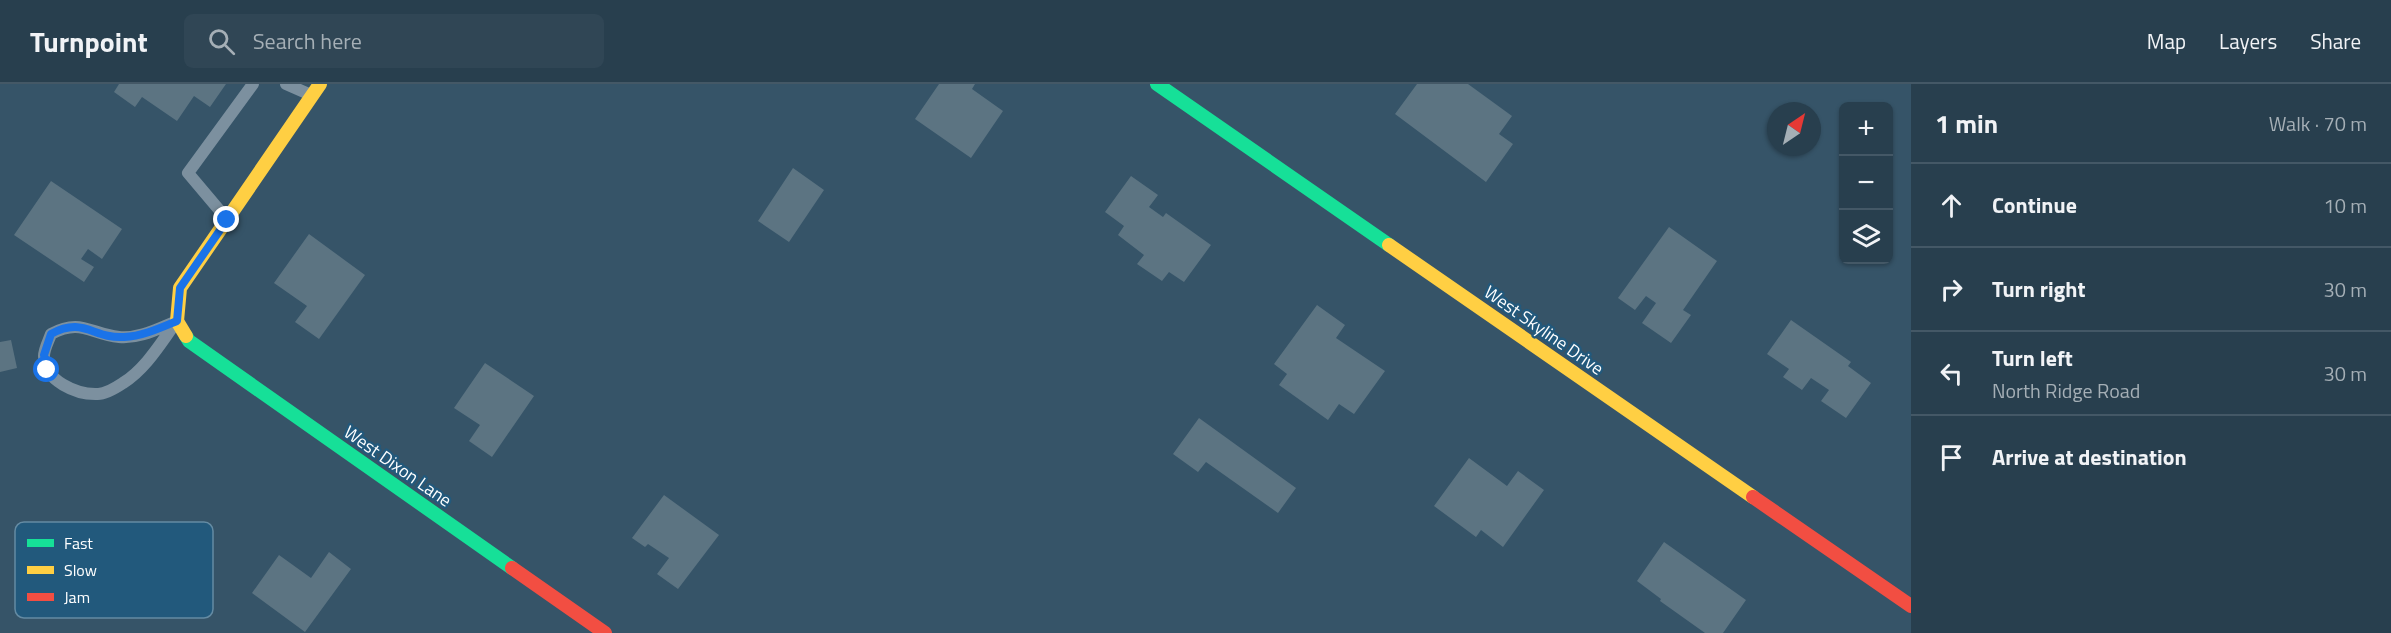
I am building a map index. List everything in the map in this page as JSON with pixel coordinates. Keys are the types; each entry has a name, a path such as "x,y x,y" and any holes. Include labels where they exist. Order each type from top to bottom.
{"street":[{"name":"West Skyline Drive","path":"1157,84 1911,606"},
{"path":"177,321 180,288 316,90"},
{"name":"West Dixon Lane","path":"177,321 189,341 605,633"}],"lane":[{"path":"227,220 188,173 253,84"},
{"path":"286,84 316,90"},
{"path":"177,321 143,366 125,382 101,395 77,392 60,383 47,370 44,355 51,334 65,326 83,327 121,338 144,335 177,321"}],"building":[{"path":"119,84 226,84 210,107 194,96 177,121 142,97 135,107 114,92"},
{"path":"939,84 975,84 972,89 1003,111 971,158 915,119"},
{"path":"1417,84 1468,84 1512,116 1499,134 1513,144 1486,182 1395,114"},
{"path":"793,168 824,190 789,242 758,221"},
{"path":"1131,176 1158,195 1149,207 1163,217 1166,213 1211,245 1184,282 1169,272 1162,281 1137,264 1144,255 1118,235 1124,226 1105,212"},
{"path":"51,181 122,229 102,259 88,249 81,259 94,267 84,282 14,235"},
{"path":"1669,227 1717,261 1683,310 1691,315 1671,343 1642,323 1656,303 1646,296 1635,310 1618,298"},
{"path":"309,234 365,275 319,339 295,322 307,306 274,283"},
{"path":"1317,305 1345,325 1336,338 1385,371 1354,414 1339,404 1328,420 1279,385 1287,374 1274,364"},
{"path":"1791,320 1851,362 1848,366 1871,383 1846,418 1821,401 1829,390 1811,378 1802,390 1783,377 1789,369 1767,354"},
{"path":"11,340 17,368 0,372 0,342"},
{"path":"485,363 534,396 492,457 469,441 480,425 454,408"},
{"path":"1199,418 1296,488 1278,513 1206,462 1198,472 1173,454"},
{"path":"1469,458 1507,486 1518,471 1544,490 1503,547 1481,530 1476,537 1434,506"},
{"path":"664,495 719,535 678,589 657,574 669,558 648,544 645,547 632,538"},
{"path":"1664,542 1746,600 1723,633 1705,633 1660,601 1661,599 1637,581"},
{"path":"329,552 351,569 305,632 252,593 279,555 311,578"}],"traffic: fast":[{"path":"1157,84 1389,245"},
{"path":"186,336 189,341 512,568"}],"traffic: slow":[{"path":"186,336 177,321 180,288 320,84"},
{"path":"1389,245 1753,497"}],"traffic: jam":[{"path":"1753,497 1911,606"},
{"path":"512,568 605,633"}],"route":[{"path":"47,370 44,355 51,334 65,326 83,327 121,338 144,335 177,321 180,288 227,220"}]}
